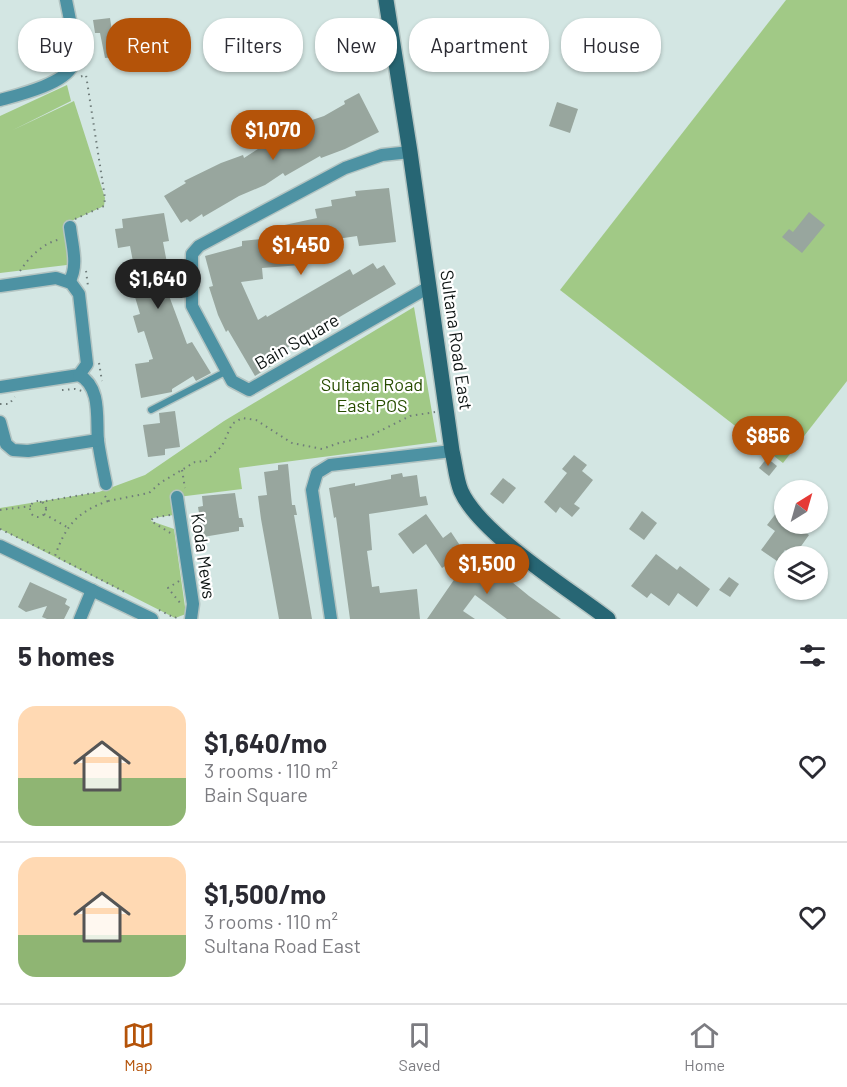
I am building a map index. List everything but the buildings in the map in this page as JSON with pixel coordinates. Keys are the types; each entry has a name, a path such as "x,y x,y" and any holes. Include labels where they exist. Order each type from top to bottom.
{"street":[{"path":"0,100 37,89 68,74 73,64 73,41 66,0"},
{"name":"Sultana Road East","path":"386,0 452,450 461,490 475,514 498,536 608,619"},
{"name":"Bain Square","path":"410,153 382,155 345,168 199,246 192,254 192,306 232,381 249,390 429,287"},
{"path":"68,226 75,260 74,274 69,282"},
{"path":"0,286 56,278 69,282 79,294 87,359 86,369 77,379"},
{"path":"0,387 87,380 93,390 98,440 106,483"},
{"path":"0,422 3,449 28,451 98,440"},
{"path":"331,619 312,490 317,473 330,465 452,450"},
{"name":"Koda Mews","path":"177,497 192,597 187,616"},
{"path":"0,546 92,590 153,614"},
{"path":"80,619 92,590"}],"lane":[{"path":"151,410 227,371"}],"path":[{"path":"20,271 29,258 43,247 50,242 64,239 68,226 104,206 105,198 86,75 76,79"},
{"path":"10,272 32,269"},
{"path":"55,391 75,389 78,392 84,391 77,379"},
{"path":"0,404 9,404 14,397 24,395"},
{"path":"55,556 68,527 85,511 108,501 149,493 160,483 195,462 206,461 222,446 232,424 242,418 256,420 292,443 322,449 370,436 410,416 447,411"},
{"path":"0,510 31,506 34,502 102,492 108,501"},
{"path":"40,502 46,508 44,514"},
{"path":"31,506 35,516 44,514 68,527"},
{"path":"173,534 151,521 153,518 180,514"},
{"path":"0,529 125,592"},
{"path":"180,589 179,581 168,588 182,606 181,597"},
{"path":"153,614 176,619 187,616"}],"green space":[{"path":"786,0 847,0 847,381 783,463 560,290"},
{"path":"67,85 71,101 13,130 74,101 105,198 104,206 67,223 75,264 0,273 0,116"},
{"name":"Sultana Road East POS","path":"414,307 437,442 239,468 242,489 178,497 180,514 153,518 151,521 174,529 186,614 175,618 0,529 0,508 99,492 145,475 224,421"}]}
